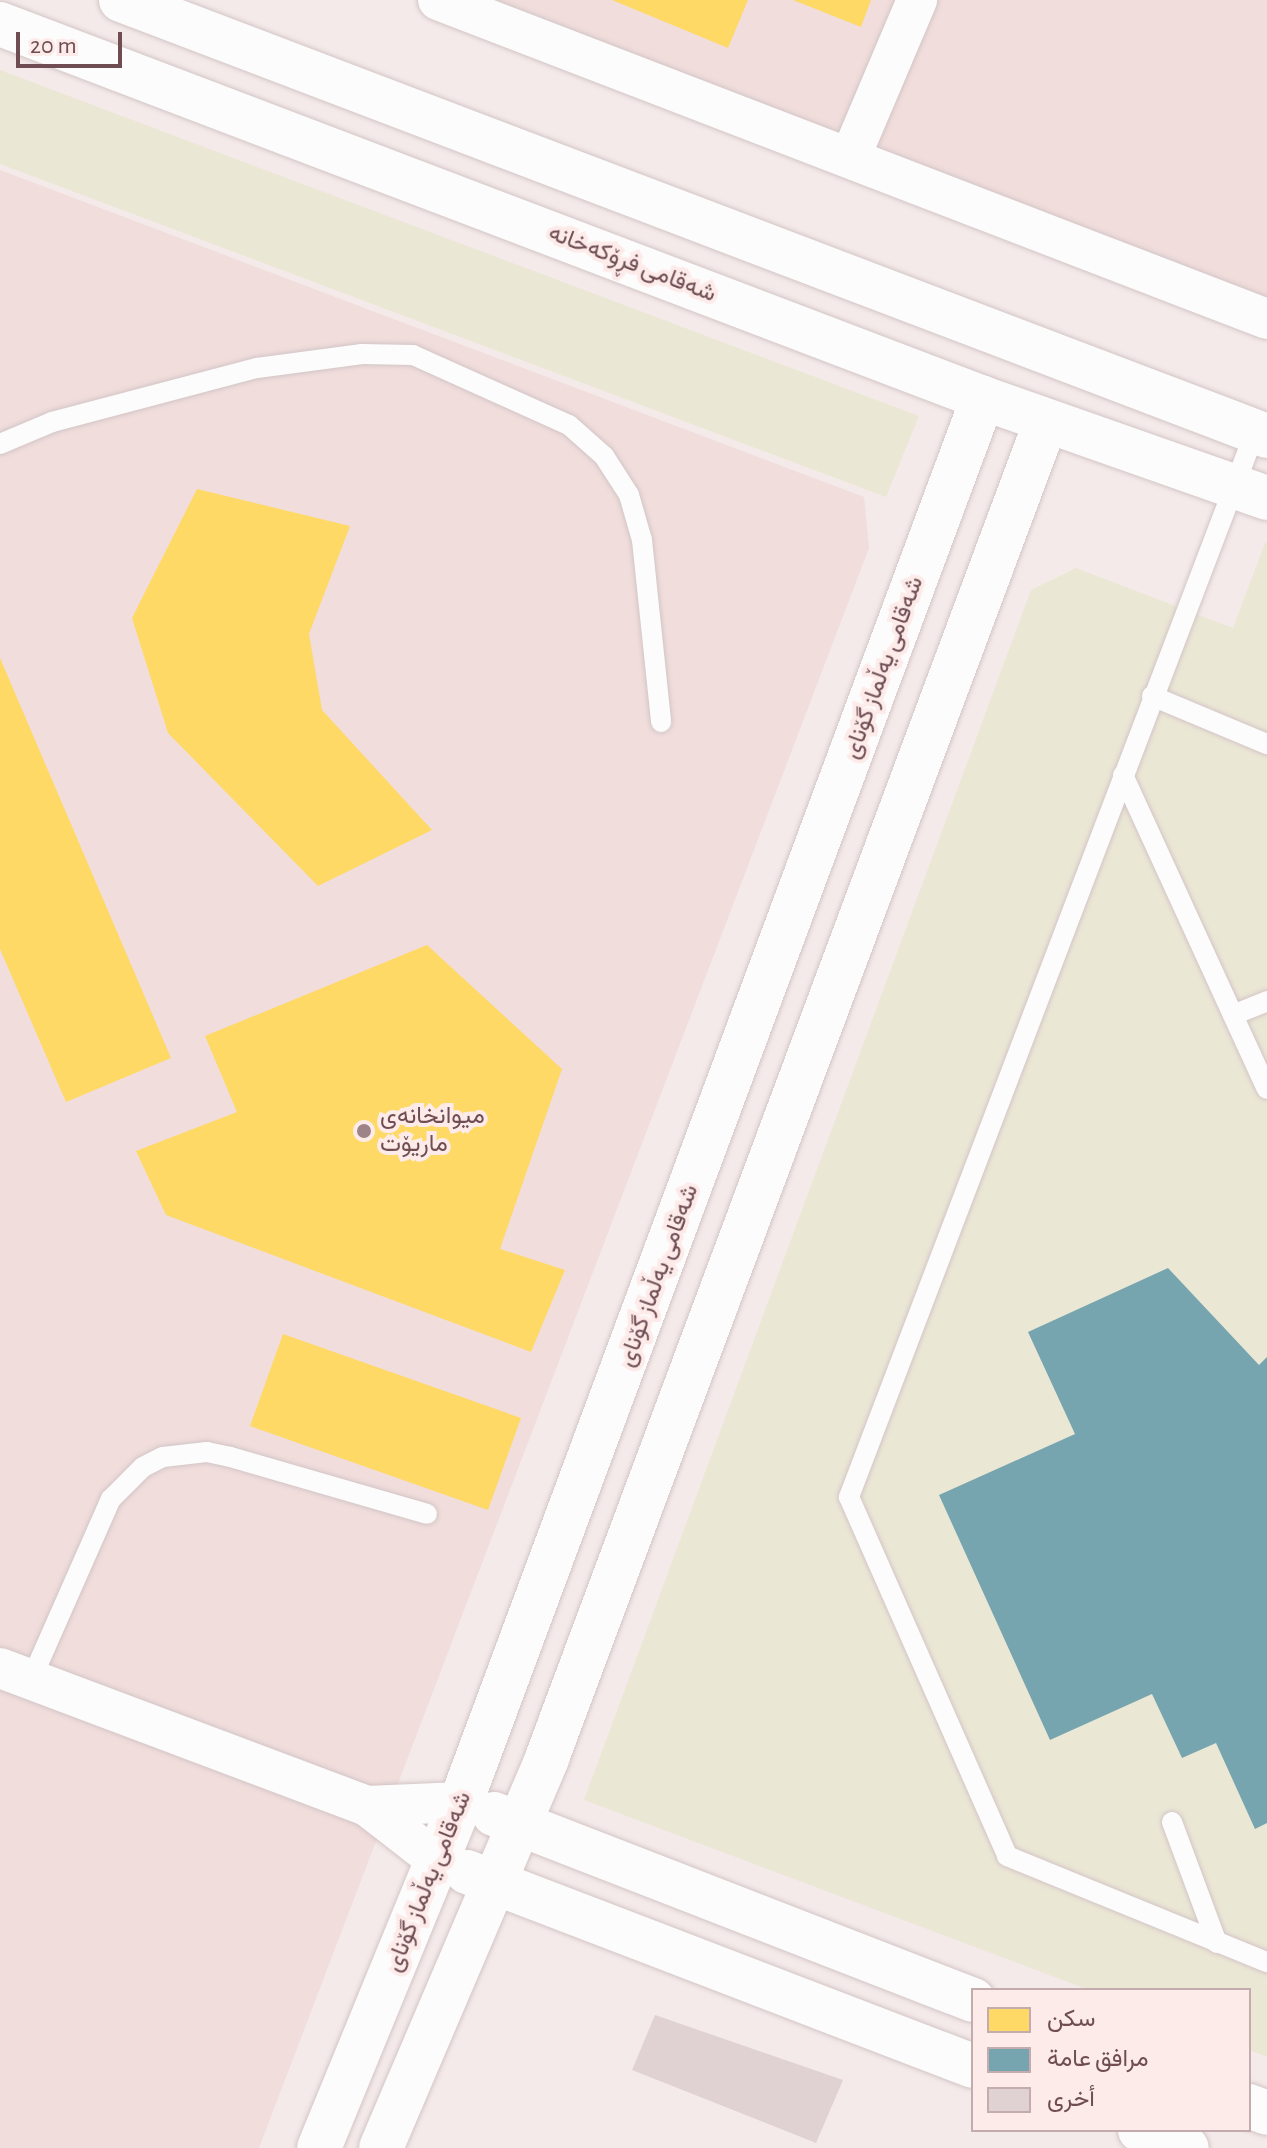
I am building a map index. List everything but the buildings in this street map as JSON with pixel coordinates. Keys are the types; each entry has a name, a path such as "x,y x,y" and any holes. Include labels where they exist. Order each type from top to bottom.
{"street":[{"path":"121,0 1261,434"},
{"path":"438,0 1267,319"},
{"path":"850,158 917,0"},
{"name":"شەقامی فڕۆکەخانە","path":"0,24 983,398 1251,492"},
{"name":"شەقامی یەڵماز گۆنای","path":"319,2148 461,1802 983,398"},
{"path":"381,2148 519,1824 820,1035 1046,421"},
{"path":"15,1674 367,1806 438,1861 971,2065"},
{"path":"367,1806 461,1802 971,1999"},
{"path":"1145,2132 1187,2148"}],"lane":[{"path":"0,444 52,422 257,368 362,354 413,355 569,425 604,456 629,495 642,540 661,722"},
{"path":"1261,434 1251,492 1152,696 849,1497 1007,1856 1267,1962"},
{"path":"1152,696 1267,744"},
{"path":"1123,775 1267,1089"},
{"path":"1233,1015 1267,1001"},
{"path":"15,1674 111,1499 143,1467 163,1457 219,1454 427,1514"},
{"path":"1172,1822 1217,1943"}],"shaded area":[{"path":"431,0 1267,0 1267,311"},
{"path":"0,70 919,416 886,497 0,164"},
{"path":"0,170 864,497 869,548 259,2148 0,2148"},
{"path":"1267,543 1267,2057 1251,2051 1251,1988 1084,1988 584,1800 1031,590 1076,568 1233,628"}],"place":[{"name":"میوانخانەی ماریۆت","path":"364,1131"}]}
